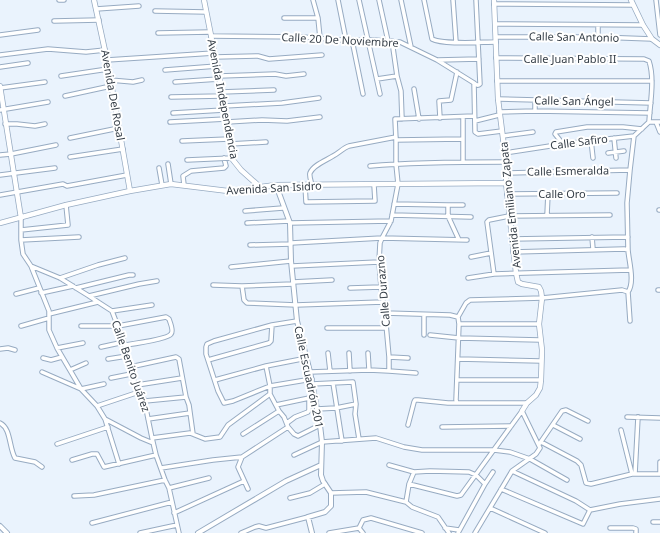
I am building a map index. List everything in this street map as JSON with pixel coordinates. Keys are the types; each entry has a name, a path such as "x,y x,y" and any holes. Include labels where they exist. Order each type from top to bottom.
{"main road":[{"name":"Avenida Del Rosal","path":"94,0 107,60 130,191"},
{"name":"Avenida Independencia","path":"204,0 219,77 232,158 235,164 260,188"},
{"name":"Avenida Emiliano Zapata","path":"494,2 499,114 506,162 506,183 516,273 518,282 539,287 542,298"},
{"path":"632,2 652,39 660,44"},
{"path":"0,87 2,110 21,218"},
{"name":"Avenida San Isidro","path":"0,222 21,218 66,205 171,184 228,191 276,185 506,183"},
{"path":"522,411 527,403 536,395 542,380 542,350 539,324 542,298"}],"street":[{"path":"59,0 64,0"},
{"path":"313,0 318,18 320,38"},
{"path":"338,0 346,40"},
{"path":"359,0 380,94"},
{"path":"379,0 401,91 402,119 474,116"},
{"path":"401,0 411,47"},
{"name":"Calle San Antonio","path":"424,0 432,39 436,41 478,42 496,39 598,37 652,39"},
{"path":"454,0 456,42"},
{"path":"476,0 480,84 477,85 474,83 475,132 478,134 533,132"},
{"path":"656,0 660,35"},
{"path":"494,2 632,2"},
{"path":"96,9 138,6"},
{"path":"155,11 206,12"},
{"path":"284,18 318,18"},
{"path":"54,22 99,20"},
{"path":"495,24 643,24"},
{"path":"598,25 598,37"},
{"path":"0,35 38,30"},
{"name":"Calle 20 De Noviembre","path":"158,33 400,42 437,60 474,83"},
{"path":"352,40 363,94"},
{"path":"0,55 48,49 86,52 105,50"},
{"path":"107,60 215,55 258,56 270,59 322,55"},
{"name":"Calle Juan Pablo II","path":"496,58 644,59 649,61 652,81"},
{"path":"437,60 479,59"},
{"path":"0,67 28,63"},
{"path":"164,70 217,66"},
{"path":"61,76 108,69"},
{"path":"440,118 438,101 451,100 457,72"},
{"path":"175,82 219,77 275,74 286,76 304,74"},
{"path":"377,79 397,76"},
{"path":"110,80 133,82 142,80"},
{"path":"497,81 652,81 650,122"},
{"path":"0,87 45,82"},
{"path":"65,96 111,86"},
{"path":"414,89 419,119"},
{"path":"171,97 274,90"},
{"path":"173,113 319,98"},
{"name":"Calle San Ángel","path":"498,99 651,103"},
{"path":"535,100 536,111"},
{"path":"2,110 48,102"},
{"path":"617,102 619,112"},
{"path":"475,121 499,114 536,111 650,113"},
{"path":"170,122 226,120 287,121 320,117"},
{"path":"463,117 463,162"},
{"name":"Calle Durazno","path":"389,370 385,313 379,262 380,243 391,221 398,184 395,119 402,119"},
{"path":"630,322 628,292 631,287 631,277 628,250 627,203 634,136 650,122 658,122 660,132"},
{"path":"5,124 35,126 45,124"},
{"path":"564,144 555,134 556,132 587,127 623,127 642,129"},
{"path":"623,127 624,136"},
{"path":"70,138 119,128"},
{"name":"Calle Safiro","path":"505,153 590,140 634,136"},
{"path":"614,138 616,158"},
{"path":"312,185 310,176 311,170 345,147 396,139 463,139"},
{"path":"590,140 593,158"},
{"path":"182,141 266,142"},
{"path":"0,155 56,145"},
{"path":"70,157 122,149"},
{"path":"608,153 624,151"},
{"path":"184,186 183,176 191,171 224,168 226,166 224,158"},
{"path":"188,160 232,158"},
{"path":"370,166 463,162 506,162"},
{"path":"168,164 171,184"},
{"path":"0,175 55,168"},
{"path":"159,168 162,185"},
{"name":"Calle Esmeralda","path":"506,173 630,170"},
{"path":"0,195 63,184 67,186 127,175"},
{"name":"Calle Escuadrón 201","path":"276,185 289,222 297,321 307,358 320,425 322,442 320,474 331,493"},
{"path":"305,185 306,202 375,201 374,185"},
{"name":"Calle Oro","path":"507,194 617,194"},
{"path":"548,194 548,215"},
{"path":"394,204 463,205"},
{"path":"21,230 68,225 66,205"},
{"path":"448,205 448,216 459,240"},
{"path":"245,211 283,208"},
{"path":"392,215 471,217"},
{"path":"494,274 487,222 489,220 509,216 610,215"},
{"path":"21,218 21,240 23,254 31,266 49,311 49,330 57,348 81,389 97,406 105,419 119,464"},
{"path":"247,223 391,221"},
{"path":"21,240 79,237"},
{"path":"592,237 593,249"},
{"path":"512,239 628,237"},
{"path":"250,245 382,238 467,240"},
{"path":"513,252 621,248 628,250"},
{"path":"471,257 491,254"},
{"path":"60,278 98,265 125,258"},
{"path":"231,267 379,262"},
{"name":"Calle Benito Juárez","path":"31,266 60,278 112,311 124,344 132,374 139,392 145,401 152,441 169,488 179,533"},
{"path":"468,278 494,274 630,270"},
{"path":"41,293 133,275"},
{"path":"213,284 242,286 332,280"},
{"path":"89,296 157,281"},
{"path":"242,286 244,300 247,303 296,305 383,302"},
{"path":"350,288 381,287"},
{"path":"16,294 39,288"},
{"path":"457,403 459,338 458,317 466,303 470,300 542,298 622,290 628,292"},
{"path":"21,326 49,316 98,302"},
{"path":"112,311 152,305"},
{"path":"385,313 450,315 458,317"},
{"path":"424,315 424,335"},
{"path":"81,326 118,326 166,317 169,318 172,331 170,335 159,339 101,347"},
{"path":"297,321 272,325 207,344 206,354 218,391 224,403 233,401 270,386 312,381 333,383 353,382 356,404 355,414 359,439"},
{"path":"459,324 539,324"},
{"path":"208,360 268,343 271,341 272,325"},
{"path":"327,328 386,328"},
{"path":"430,335 459,338 540,340"},
{"path":"57,348 83,343"},
{"path":"0,348 15,350"},
{"path":"328,353 330,371"},
{"path":"350,353 350,371"},
{"path":"368,353 369,370"},
{"path":"108,359 127,356"},
{"path":"43,358 51,360 62,357"},
{"path":"130,367 176,357 179,359 186,397 189,405 193,434"},
{"path":"388,357 408,358"},
{"path":"215,380 266,366 307,358"},
{"path":"458,359 541,360"},
{"path":"70,370 86,363"},
{"path":"266,366 270,394 294,434 298,436 320,425"},
{"path":"310,372 389,370 416,373"},
{"path":"42,372 81,389 104,384"},
{"path":"111,378 132,374"},
{"path":"137,385 182,378"},
{"path":"458,380 542,380"},
{"path":"333,383 342,441"},
{"path":"97,406 139,392"},
{"path":"105,419 152,441 190,433 205,439 220,437 228,425 270,394"},
{"path":"145,401 186,397"},
{"path":"276,406 314,397"},
{"path":"161,468 242,457 288,425 295,417 308,412 309,399"},
{"path":"408,425 415,400 448,403 527,403"},
{"path":"317,409 336,408 356,404"},
{"path":"475,533 512,471 536,454 540,448 540,444 562,411 566,410 588,421"},
{"path":"243,434 279,411"},
{"path":"409,484 457,496 461,495 522,411 540,444 577,461 580,465 586,483 591,484 634,474 660,474 660,462"},
{"path":"148,419 190,413"},
{"path":"627,417 660,418"},
{"path":"634,474 638,418"},
{"path":"0,422 6,427 13,454 16,458 35,462 42,467"},
{"path":"442,427 511,426"},
{"path":"553,426 580,439"},
{"path":"57,444 108,427"},
{"path":"621,430 634,474"},
{"path":"294,455 322,442 376,438 404,447 422,450 494,450 510,452 530,459 567,480"},
{"path":"72,460 97,454 104,467 156,455"},
{"path":"242,457 238,467 248,489"},
{"path":"198,533 286,481 321,465"},
{"path":"389,465 414,472 468,472 476,475 485,484"},
{"path":"512,471 576,501 590,510 620,504 660,499"},
{"path":"406,502 409,484 414,472"},
{"path":"445,528 458,531 492,472"},
{"path":"169,488 209,478"},
{"path":"74,496 94,495 165,480"},
{"path":"174,513 244,481"},
{"path":"290,498 310,493 325,484"},
{"path":"501,489 583,524 590,510"},
{"path":"242,533 259,526 266,528 325,512 331,506 331,493 366,492 406,502 412,507 438,517 448,533"},
{"path":"92,522 172,502"},
{"path":"490,508 545,533"},
{"path":"308,517 312,533"},
{"path":"359,528 363,520 370,518 422,533"},
{"path":"653,522 660,522"},
{"path":"140,533 177,525"},
{"path":"0,526 7,533"},
{"path":"264,533 266,528"},
{"path":"329,533 359,528"},
{"path":"359,528 363,533"},
{"path":"610,528 633,528 636,529 636,533"}]}
